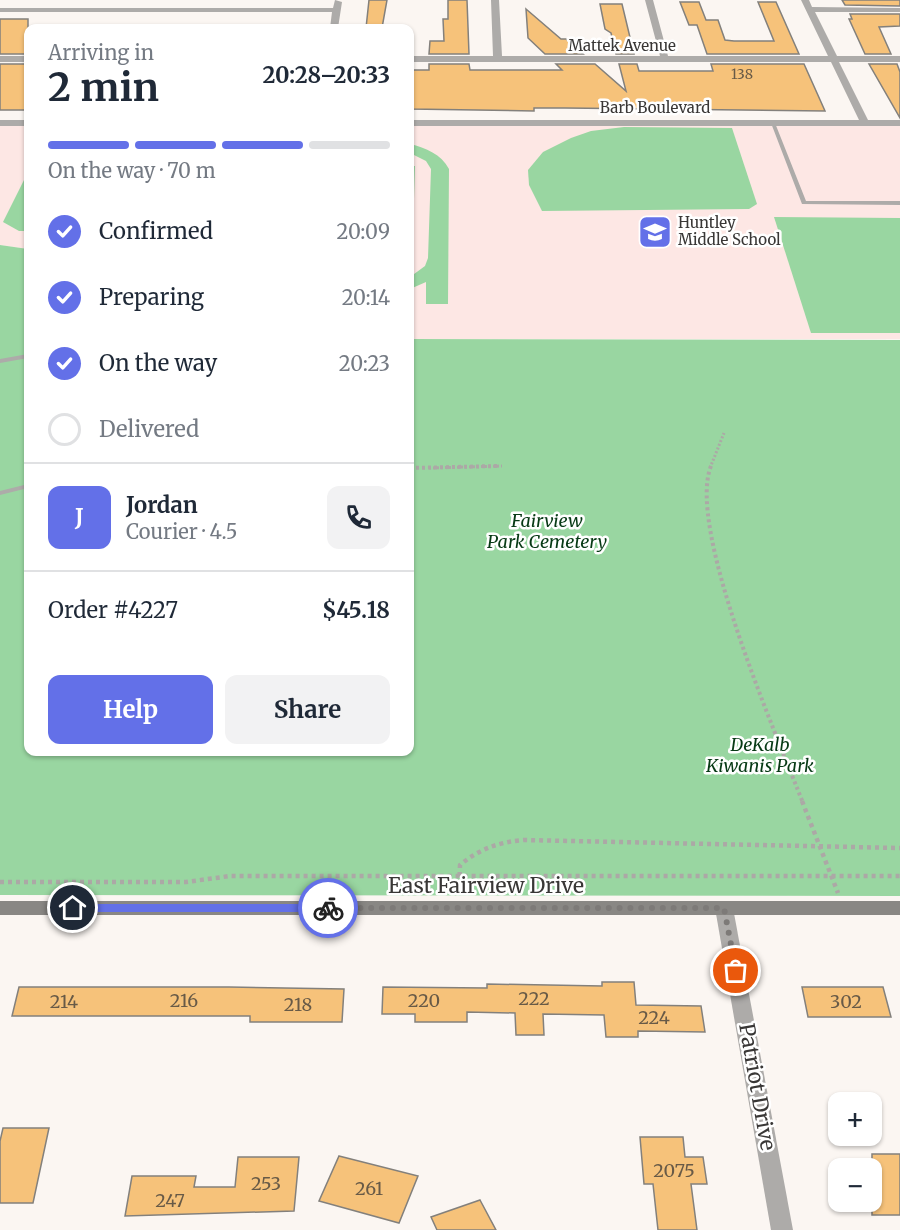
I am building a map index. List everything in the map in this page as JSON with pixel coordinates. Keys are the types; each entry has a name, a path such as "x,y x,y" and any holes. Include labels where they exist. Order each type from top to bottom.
{"street":[{"path":"334,24 338,0"},
{"path":"495,0 498,59"},
{"path":"649,0 665,60"},
{"path":"805,0 865,123"},
{"path":"810,9 900,10"},
{"path":"0,10 336,10"},
{"path":"0,59 24,59"},
{"name":"Mattek Avenue","path":"414,59 900,60"},
{"path":"0,123 24,123"},
{"name":"Barb Boulevard","path":"414,123 900,123"},
{"name":"East Fairview Drive","path":"0,908 900,908"},
{"name":"Patriot Drive","path":"724,908 783,1230"}],"lane":[{"path":"773,123 804,202 900,203"},
{"path":"0,361 24,357"},
{"path":"0,493 24,487"}],"path":[{"path":"724,433 707,476 707,502 718,563 739,637 822,848 842,908"},
{"path":"414,468 502,466"},
{"path":"460,908 460,865 471,855 512,841 652,841 822,848 900,848"},
{"path":"0,882 186,882 230,876 900,876"}],"shaded area":[{"path":"0,126 24,126 24,248 0,245"},
{"name":"Huntley Middle School","path":"414,126 900,126 900,339 414,339"}],"green space":[{"path":"624,127 732,128 757,204 749,209 542,211 529,185 528,170 543,152 591,131"},
{"path":"414,145 432,152 442,159 449,169 448,304 426,304 426,282 414,287 414,274 425,266 428,258 431,169 426,161 414,155"},
{"path":"24,180 24,231 19,231 3,222"},
{"path":"774,217 900,218 900,333 811,333"},
{"name":"DeKalb Kiwanis Park","path":"0,245 24,248 24,756 414,756 414,339 900,340 900,896 0,895"}],"building":[{"path":"369,0 387,0 383,24 366,24"},
{"path":"448,0 467,0 469,54 429,54 430,41 444,41 443,19 448,19"},
{"path":"842,0 900,0 900,6 845,5"},
{"path":"680,2 699,2 706,20 718,20 725,40 774,41 758,2 776,2 799,54 707,54 697,25 689,25"},
{"path":"600,4 622,4 634,54 616,54 611,33 605,29"},
{"path":"526,9 561,39 566,39 583,54 545,54 528,38"},
{"path":"850,14 900,14 900,26 879,27 891,54 865,54 849,19 852,19"},
{"path":"0,19 28,19 28,24 24,24 24,54 0,54"},
{"path":"0,64 24,64 24,110 0,110"},
{"path":"429,64 469,64 470,70 562,70 556,64 595,64 626,91 619,64 637,64 639,71 713,71 711,64 804,64 825,111 414,109 414,70 429,70"},
{"path":"869,64 897,64 900,72 900,118"},
{"path":"602,982 634,982 636,1005 701,1006 705,1032 638,1031 638,1037 606,1037 604,1015 543,1014 544,1035 516,1035 515,1013 467,1012 467,1022 415,1022 415,1014 382,1014 383,987 487,988 487,984 602,986"},
{"path":"19,987 344,989 342,1022 250,1022 250,1016 12,1016"},
{"path":"802,987 883,987 891,1017 808,1017"},
{"path":"3,1128 49,1128 33,1203 0,1203 0,1141"},
{"path":"640,1137 683,1137 685,1157 703,1157 707,1184 691,1184 697,1230 658,1230 653,1184 644,1184"},
{"path":"872,1154 900,1154 900,1215 872,1215 872,1212 882,1212 882,1158 872,1158"},
{"path":"339,1156 418,1176 399,1223 319,1201"},
{"path":"238,1157 299,1157 294,1211 125,1216 132,1176 196,1176 194,1187 235,1187"},
{"path":"480,1200 496,1230 437,1230 431,1217"}],"way so far":[{"path":"328,908 724,908 736,971"}],"place":[{"name":"Huntley Middle School","path":"655,232"}],"route":[{"path":"73,908 328,908"}],"park label":[{"name":"Fairview Park Cemetery","path":"547,531"}]}
